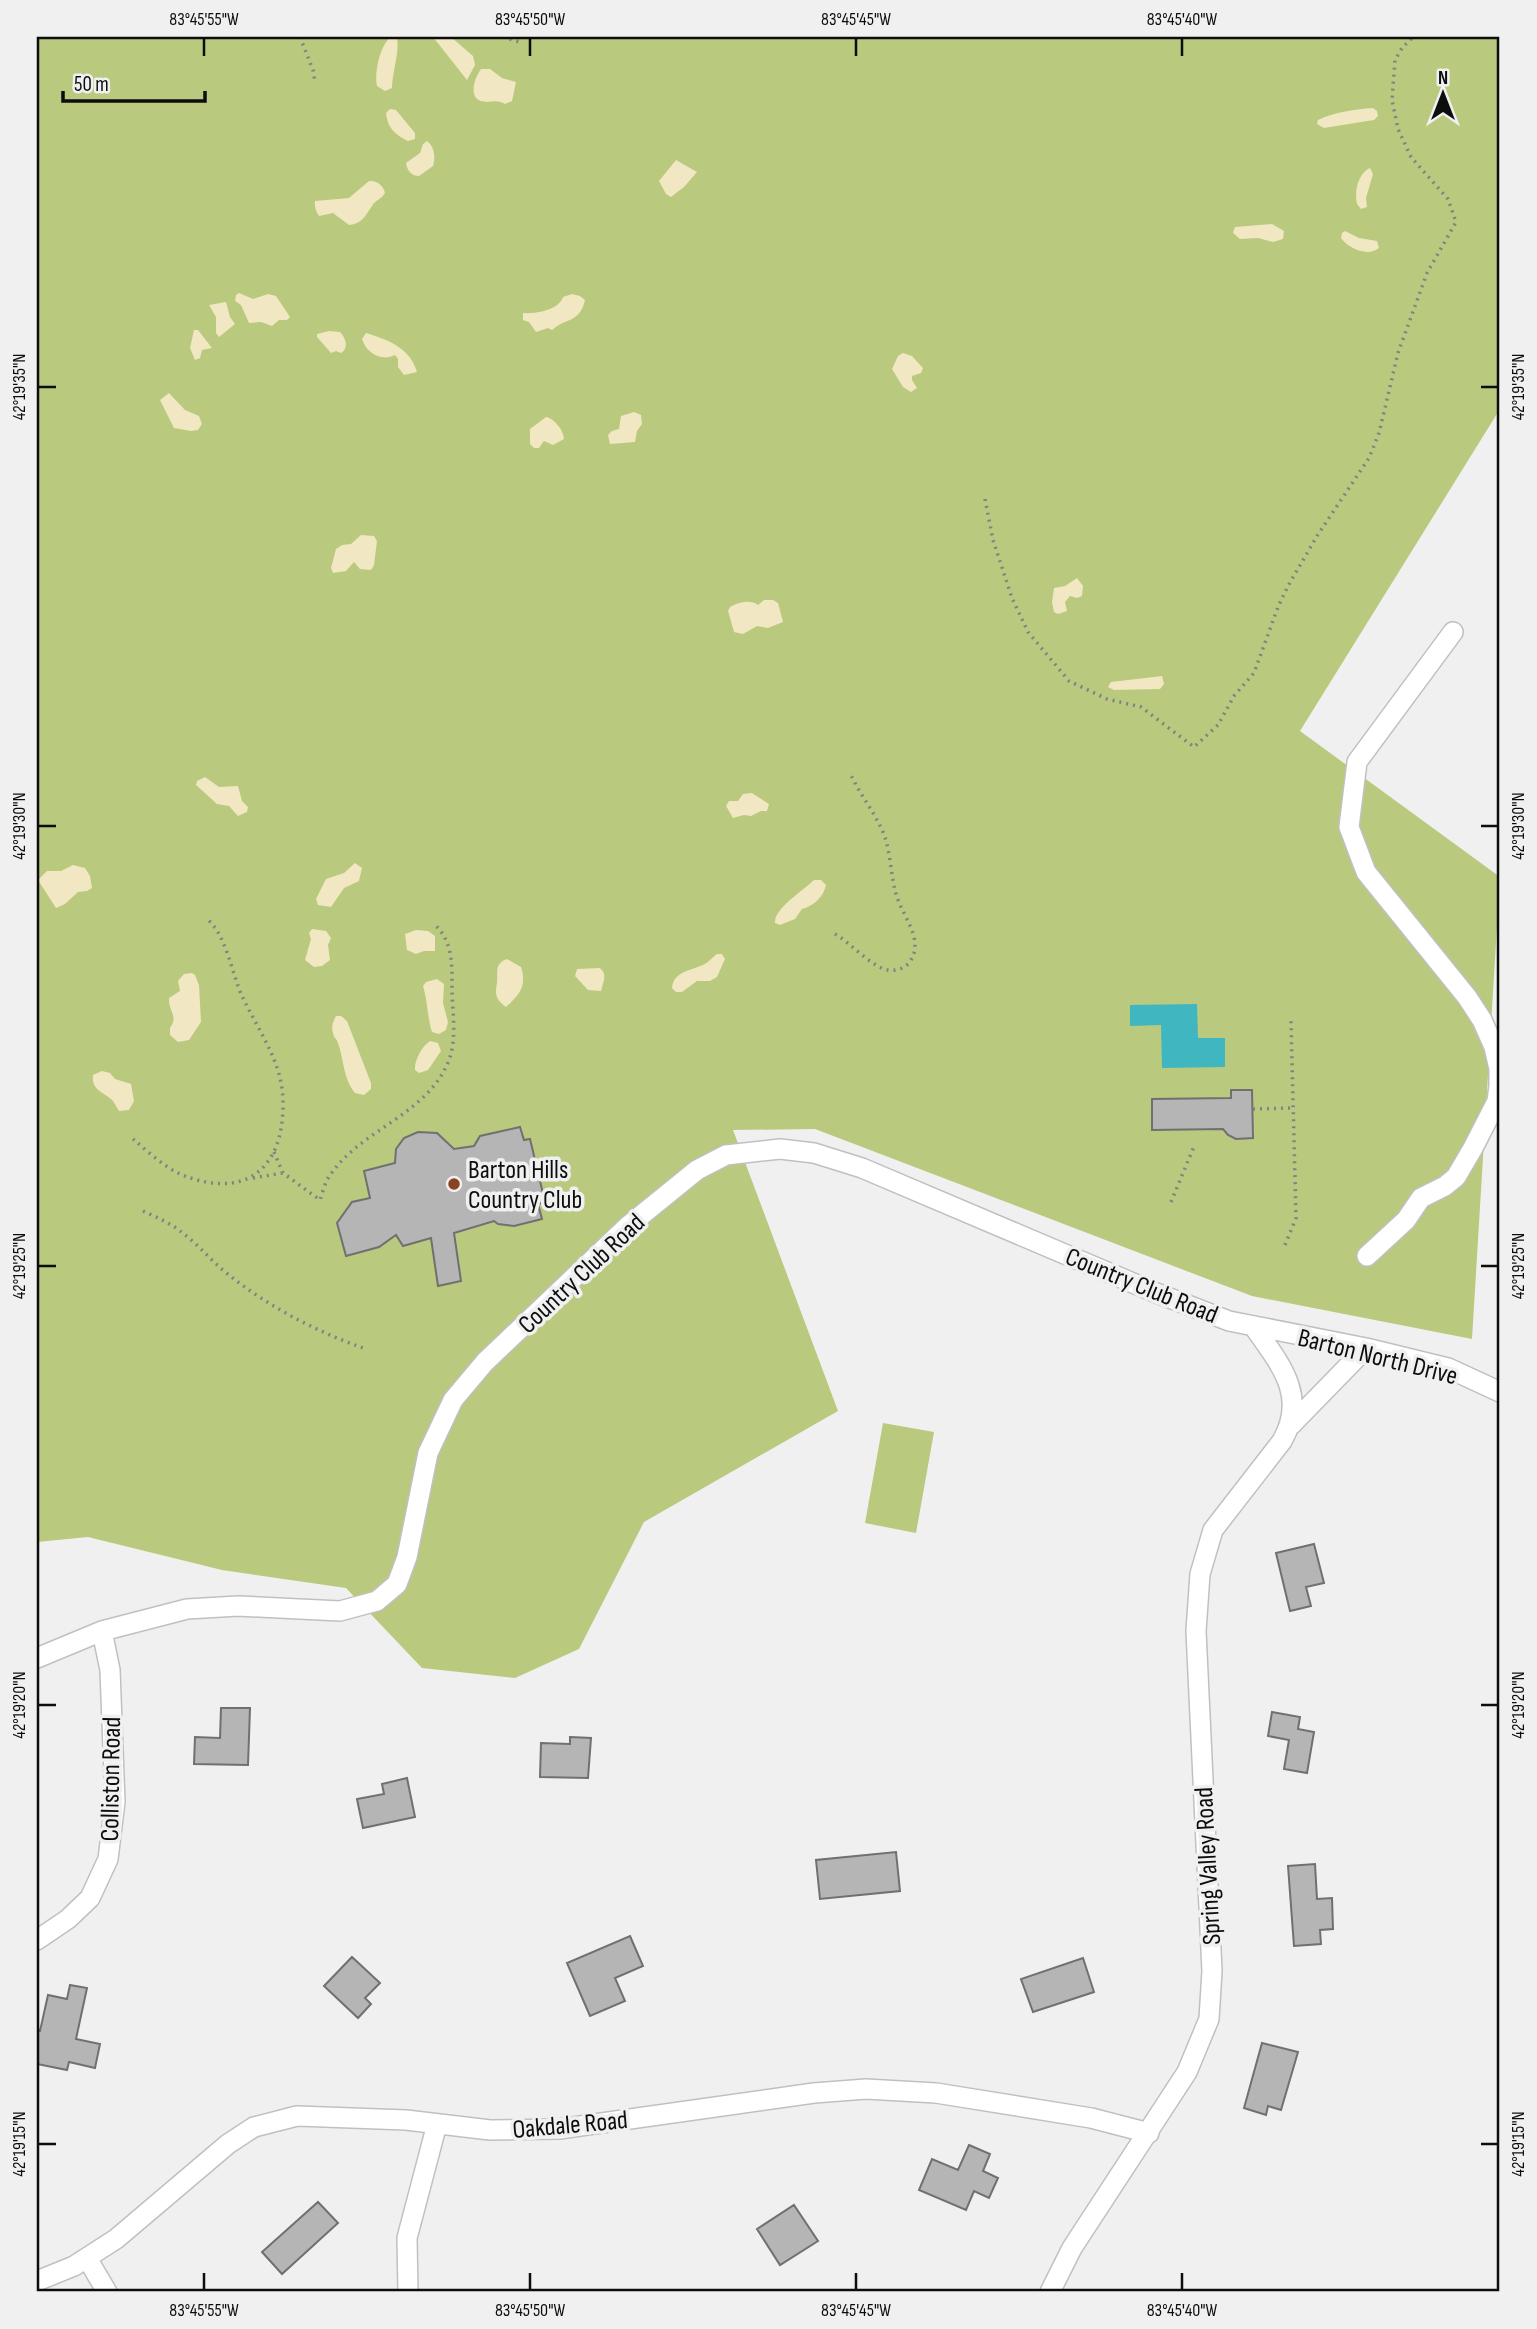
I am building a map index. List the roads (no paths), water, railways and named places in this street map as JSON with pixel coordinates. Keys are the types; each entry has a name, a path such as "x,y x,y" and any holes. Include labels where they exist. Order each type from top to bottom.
{"street":[{"path":"1367,1256 1406,1220 1422,1198 1456,1177 1497,1101 1499,1069 1494,1046 1482,1020 1467,997 1366,872 1349,827 1357,762 1453,632"},
{"name":"Country Club Road","path":"37,1658 102,1631 187,1609 238,1606 340,1611 377,1601 397,1584 404,1566 428,1453 453,1400 485,1363 628,1226 697,1170 726,1155 780,1149 814,1153 862,1168 1154,1292 1229,1321 1254,1327"},
{"path":"1254,1327 1279,1363 1292,1393 1294,1411 1291,1425"},
{"name":"Barton North Drive","path":"1254,1327 1366,1348 1448,1368 1500,1392"},
{"name":"Spring Valley Road","path":"1050,2292 1072,2248 1188,2072 1209,2020 1212,1971 1196,1631 1200,1574 1213,1530 1282,1441 1291,1425 1366,1348"},
{"name":"Colliston Road","path":"37,1940 68,1919 90,1898 108,1859 115,1802 110,1670 102,1631"},
{"name":"Oakdale Road","path":"39,2284 74,2266 116,2239 228,2144 254,2127 297,2116 406,2120 490,2130 559,2129 814,2093 866,2089 936,2093 1091,2118 1149,2133"},
{"path":"408,2292 407,2238 437,2124"},
{"path":"87,2258 107,2292"}],"water":[{"path":"1197,1004 1198,1038 1225,1038 1225,1067 1162,1068 1161,1025 1130,1026 1130,1005"}],"place":[{"name":"Barton Hills Country Club","path":"454,1184"}]}
